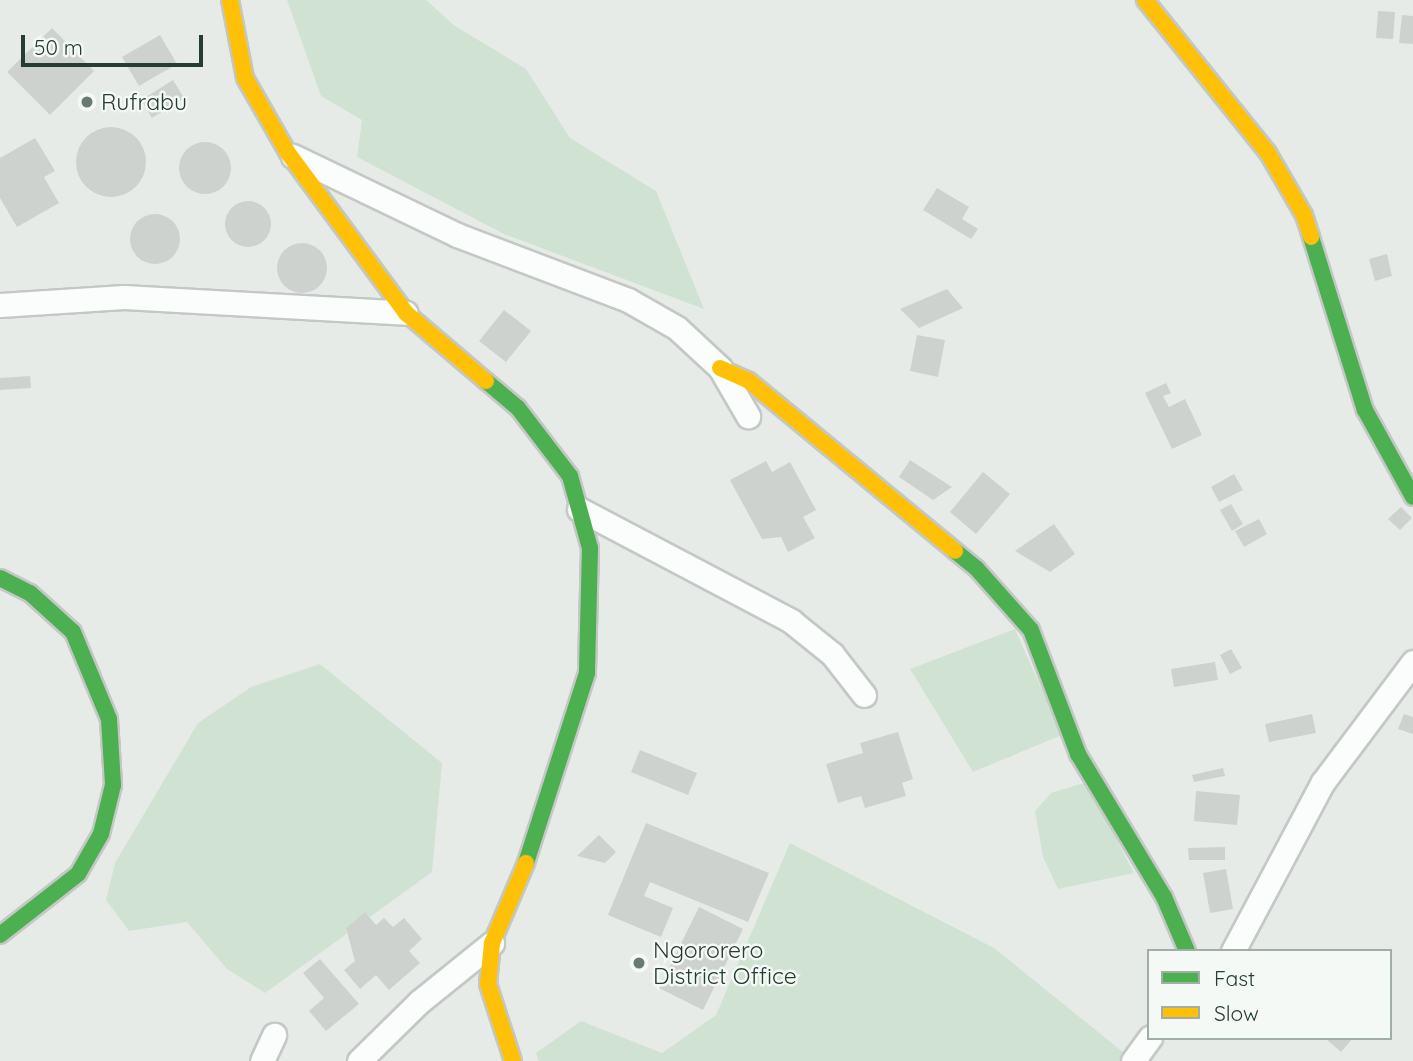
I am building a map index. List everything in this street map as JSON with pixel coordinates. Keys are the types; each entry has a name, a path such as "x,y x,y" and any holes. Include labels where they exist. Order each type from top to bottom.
{"street":[{"path":"230,0 245,78 288,153 406,313 518,408 570,475 590,548 587,673 515,897 492,943 488,984 513,1061"},
{"path":"1145,0 1268,153 1304,215 1365,410 1413,497"},
{"path":"288,153 457,235 628,300 677,328 720,368 748,416"},
{"path":"0,306 124,298 406,313"},
{"path":"720,368 749,381 838,459 977,569 1031,629 1078,754 1164,897 1185,949"},
{"path":"579,509 791,621 832,654 864,695"},
{"path":"0,578 30,593 73,632 109,719 113,785 101,834 78,874 0,935"},
{"path":"1234,949 1323,782 1413,662"},
{"path":"359,1061 419,1002 492,943"},
{"path":"262,1061 274,1035"},
{"path":"1133,1061 1149,1040"}],"green space":[{"path":"287,0 426,0 455,26 526,69 570,138 656,191 704,309 504,234 357,157 362,120 321,96"},
{"path":"1015,629 1062,735 973,772 910,669"},
{"path":"320,664 442,763 432,872 265,993 227,969 187,922 129,931 106,900 115,863 198,723 251,687"},
{"path":"1087,782 1134,873 1058,889 1043,857 1035,811 1051,793"},
{"path":"790,843 994,948 1134,1061 539,1061 536,1053 581,1021 662,1053 716,1015"}],"building":[{"path":"1378,11 1395,12 1393,39 1376,38"},
{"path":"1402,15 1413,16 1413,44 1399,43"},
{"path":"52,28 94,71 50,115 7,72"},
{"path":"160,35 177,64 139,86 122,57"},
{"path":"173,80 184,98 152,118 141,100"},
{"path":"111,127 136,137 146,162 136,187 111,197 86,187 76,162 86,137"},
{"path":"35,138 55,171 44,177 59,203 17,227 0,198 0,158"},
{"path":"205,142 215,144 223,150 229,158 229,178 223,186 215,192 205,194 195,192 187,186 181,178 179,168 181,158 187,150 195,144"},
{"path":"937,188 969,207 962,219 978,229 971,239 923,210"},
{"path":"248,201 257,202 264,208 270,215 270,233 264,240 257,246 248,247 239,246 232,240 226,233 225,224 226,215 232,208 239,202"},
{"path":"145,215 165,215 179,229 179,249 165,263 145,263 131,249 131,229"},
{"path":"302,243 319,251 327,268 319,285 302,293 285,285 277,268 285,251"},
{"path":"1387,254 1392,276 1375,281 1369,259"},
{"path":"947,289 963,308 919,328 900,309"},
{"path":"504,310 531,331 506,362 479,341"},
{"path":"917,335 945,340 938,377 910,371"},
{"path":"30,376 31,388 0,390 0,378"},
{"path":"1166,383 1171,393 1163,396 1169,407 1185,399 1202,435 1172,449 1145,393"},
{"path":"910,460 952,487 933,500 899,477"},
{"path":"766,461 772,472 790,462 816,510 803,517 815,538 788,552 781,537 762,539 730,480"},
{"path":"983,472 1010,494 976,534 950,512"},
{"path":"1234,474 1243,490 1219,502 1211,487"},
{"path":"1231,504 1243,524 1232,531 1220,510"},
{"path":"1401,507 1412,518 1400,530 1388,519"},
{"path":"1259,519 1267,534 1244,547 1235,531"},
{"path":"1054,524 1075,554 1050,572 1015,551"},
{"path":"1231,649 1242,668 1230,674 1220,655"},
{"path":"1215,662 1218,680 1174,687 1171,669"},
{"path":"1312,714 1316,733 1269,742 1265,724"},
{"path":"1404,714 1413,717 1413,734 1398,729"},
{"path":"898,732 913,779 902,783 906,796 865,808 861,796 838,803 826,764 863,753 860,743"},
{"path":"640,750 697,773 688,795 631,772"},
{"path":"1223,768 1225,776 1194,782 1192,775"},
{"path":"1196,791 1240,795 1237,825 1194,821"},
{"path":"646,823 769,873 748,922 650,882 644,896 673,908 661,937 608,915"},
{"path":"599,835 616,852 605,863 577,856"},
{"path":"1225,847 1225,860 1189,860 1188,848"},
{"path":"1226,869 1233,909 1210,913 1203,873"},
{"path":"699,907 743,929 703,1010 659,988"},
{"path":"365,912 376,925 384,918 393,927 404,918 422,939 409,951 420,963 389,990 376,975 360,989 344,970 355,961 346,928"},
{"path":"320,959 359,1004 326,1031 309,1011 324,998 303,973"},
{"path":"1327,1040 1351,1040 1341,1052"}],"traffic: fast":[{"path":"1311,237 1365,410 1413,497"},
{"path":"486,381 518,408 570,476 590,548 587,673 526,863"},
{"path":"955,551 977,569 1031,630 1078,754 1164,897 1186,949"},
{"path":"0,578 30,593 73,632 109,719 113,785 101,834 78,874 0,935"}],"traffic: slow":[{"path":"230,0 245,78 288,153 406,313 486,381"},
{"path":"1145,0 1268,153 1304,215 1311,237"},
{"path":"720,368 749,381 955,551"},
{"path":"513,1061 488,984 492,943 526,863"}],"place":[{"name":"Rufrabu","path":"87,102"},
{"name":"Ngororero District Office","path":"639,963"}]}
